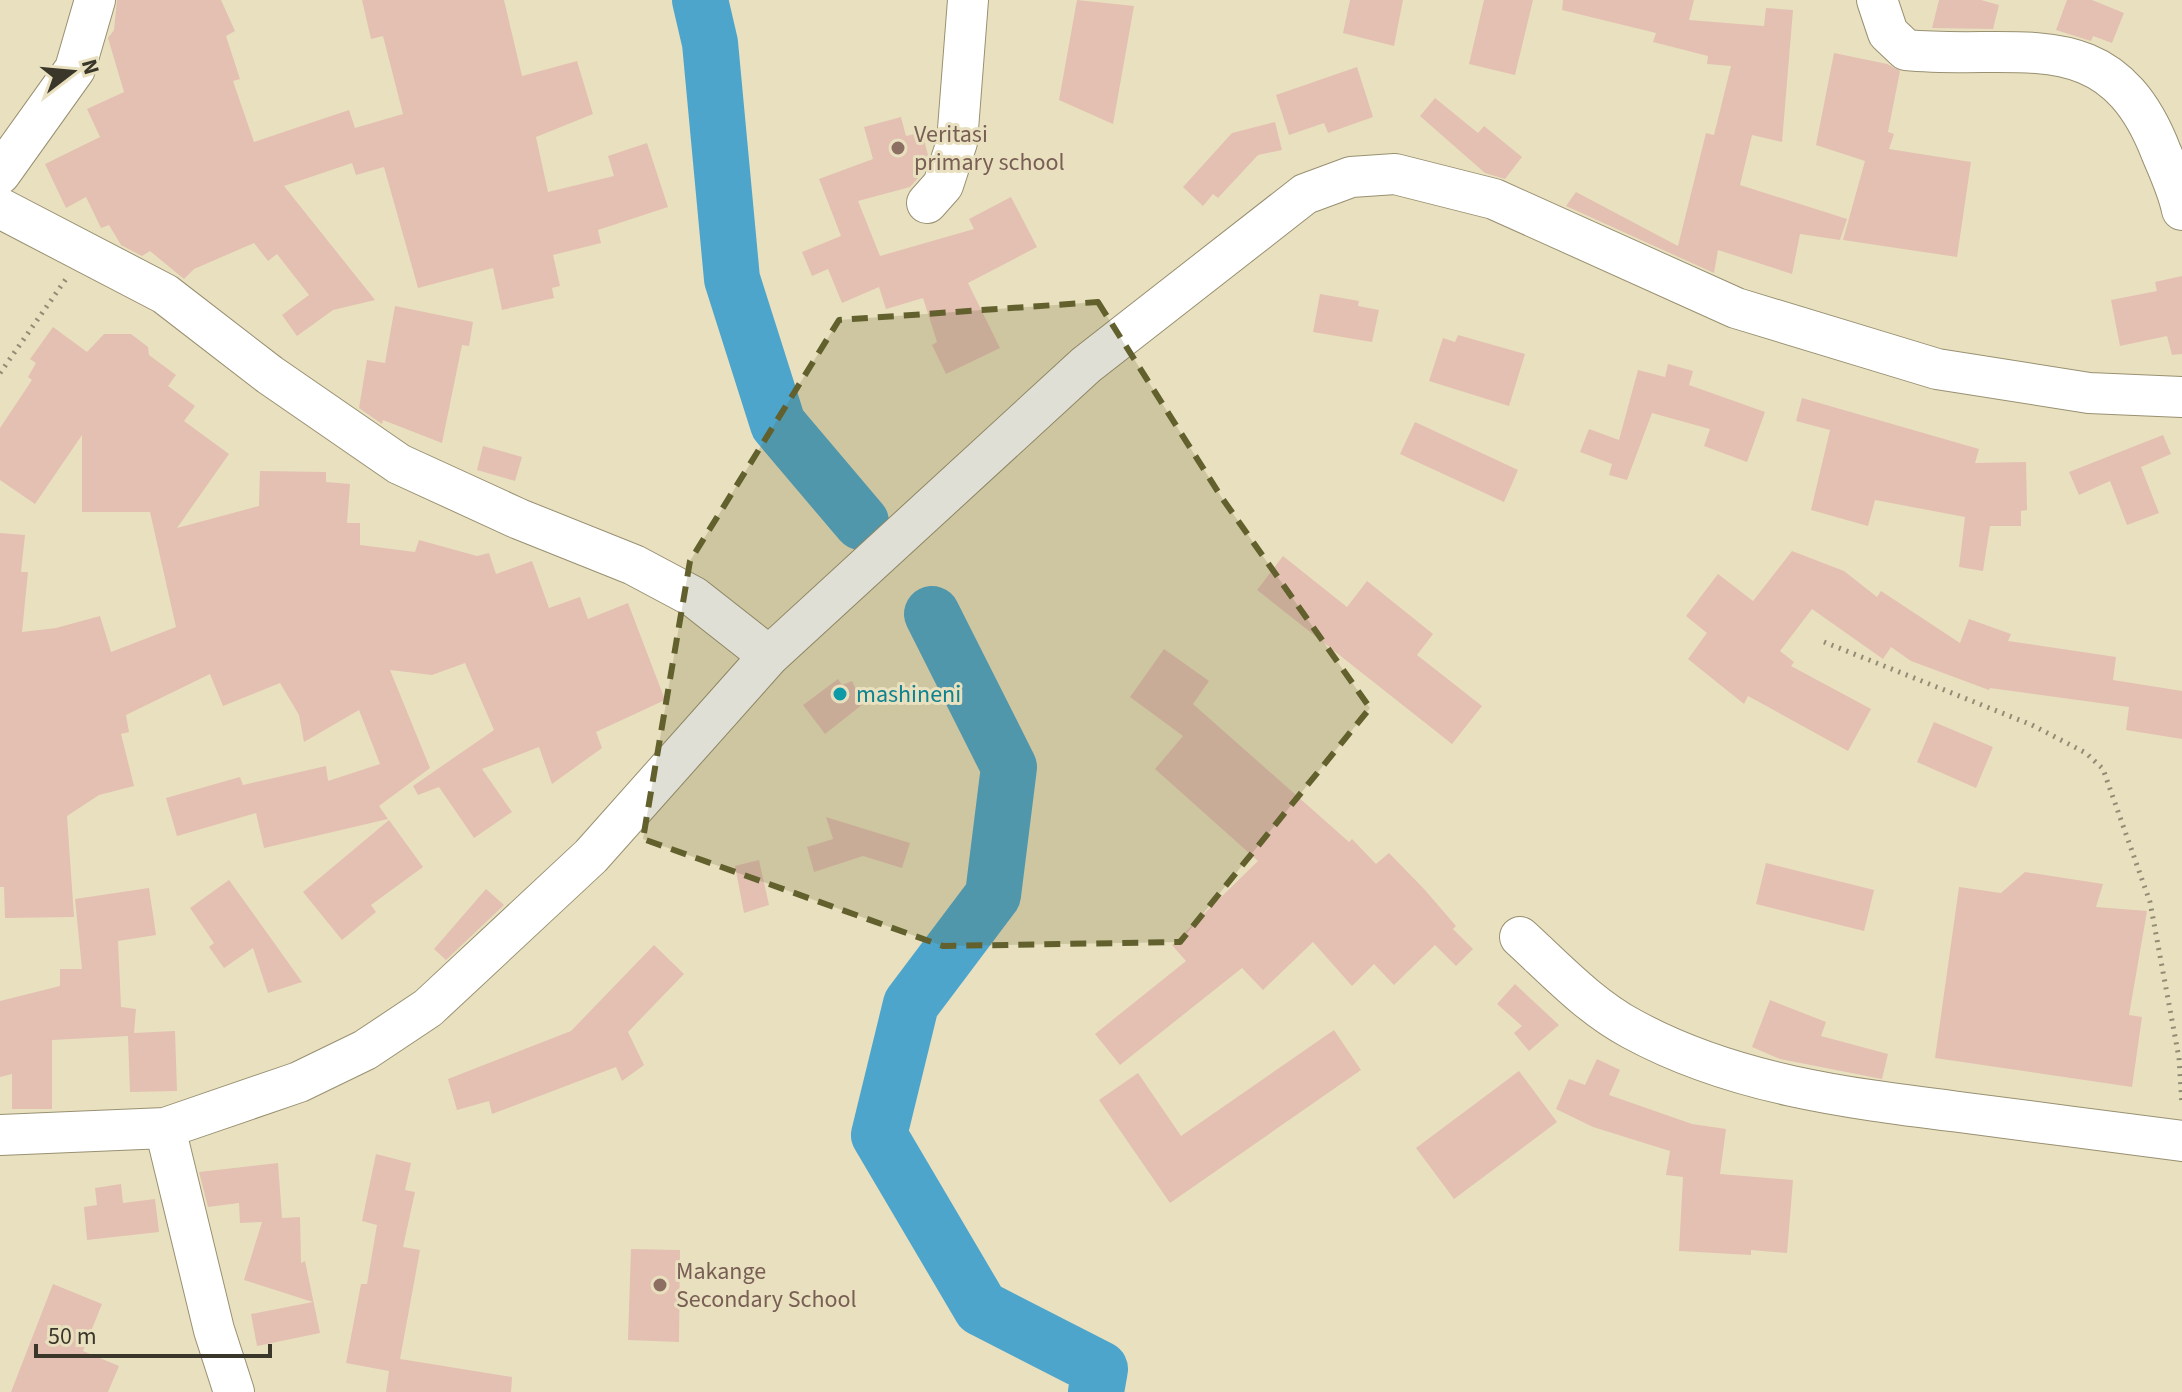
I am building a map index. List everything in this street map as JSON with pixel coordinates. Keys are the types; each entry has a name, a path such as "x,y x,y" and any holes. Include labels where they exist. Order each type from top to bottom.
{"street":[{"path":"0,174 75,69 95,0"},
{"path":"1877,0 1888,33 1906,50 2071,57 2110,74 2137,99 2182,210"},
{"path":"927,203 943,185 957,142 970,4"},
{"path":"0,1135 165,1128 299,1082 365,1050 428,1008 591,856 769,656 1086,365 1305,194 1351,177 1395,174 1494,199 1736,308 1937,369 2089,393 2182,397"},
{"path":"0,208 165,294 270,375 399,464 519,519 634,565 694,597 769,656"},
{"path":"1520,937 1592,1003 1630,1028 1726,1068 1821,1095 2182,1141"},
{"path":"165,1128 214,1330 234,1392"}],"path":[{"path":"0,373 85,251"},
{"path":"1824,642 2032,725 2086,753 2103,769 2150,902 2179,1058 2182,1105"}],"highlighted area":[{"path":"1098,302 1222,498 1370,708 1180,942 943,946 643,839 690,561 839,320"}],"building":[{"path":"117,0 221,0 235,31 226,36 240,79 233,81 254,142 349,110 355,128 403,114 383,36 371,39 362,0 504,0 522,76 577,61 593,114 536,137 548,192 614,176 608,156 647,143 668,207 598,230 601,243 553,255 560,286 552,288 554,298 502,310 493,268 418,288 384,167 356,175 352,163 284,186 375,300 333,310 297,336 282,315 309,295 277,254 268,261 254,243 194,269 184,279 150,251 142,256 121,245 109,225 101,228 86,197 66,208 45,164 100,137 87,109 124,92 108,38 114,30"},
{"path":"1077,0 1134,6 1113,124 1059,100"},
{"path":"1350,0 1403,0 1394,46 1343,33"},
{"path":"1484,0 1533,0 1515,75 1469,64"},
{"path":"1563,0 1694,0 1689,20 1764,26 1766,8 1793,10 1782,142 1752,135 1740,185 1847,219 1840,240 1800,234 1792,274 1718,250 1714,273 1566,206 1576,192 1678,246 1706,133 1714,135 1731,66 1707,64 1708,56 1653,42 1656,33 1562,10"},
{"path":"1939,0 1981,0 1999,5 1993,29 1932,28"},
{"path":"2067,0 2092,0 2124,13 2112,43 2093,36 2091,41 2056,30"},
{"path":"1834,53 1887,64 1900,71 1888,132 1894,134 1889,149 1971,162 1957,257 1843,240 1865,161 1816,145"},
{"path":"1357,67 1373,117 1328,133 1324,123 1289,135 1276,95"},
{"path":"1435,98 1478,133 1484,126 1522,157 1505,179 1485,173 1420,116"},
{"path":"901,117 906,136 922,132 928,155 927,159 914,163 918,178 910,187 858,201 880,256 974,229 969,219 1011,197 1037,247 968,283 1000,348 946,374 932,345 937,342 923,298 886,309 879,287 842,303 828,269 812,276 802,252 841,236 819,179 873,159 864,127"},
{"path":"1275,122 1282,150 1258,155 1218,198 1213,194 1203,206 1183,187 1232,133"},
{"path":"2182,276 2182,354 2172,355 2167,336 2120,346 2111,300 2157,291 2155,282"},
{"path":"1320,294 1359,301 1358,306 1379,310 1372,342 1313,332"},
{"path":"395,306 473,322 469,346 462,345 442,443 383,420 382,424 359,408 367,360 385,363"},
{"path":"53,327 87,352 104,334 131,334 148,347 149,355 176,375 168,386 195,406 184,421 229,454 177,528 259,506 260,471 326,472 326,482 350,484 347,523 360,523 360,545 415,552 419,540 477,556 489,553 496,574 532,561 549,608 580,597 588,619 628,603 665,700 596,732 602,748 552,784 539,747 482,769 512,812 474,838 439,787 418,795 413,786 494,730 465,663 432,675 390,670 430,768 379,806 388,819 264,848 256,813 177,836 166,798 240,777 243,785 326,766 328,781 380,764 359,710 304,742 299,715 280,683 223,706 210,674 126,715 129,732 121,734 134,786 99,795 67,816 74,917 5,918 4,887 0,887 0,533 25,535 21,572 28,572 22,632 56,628 100,616 111,652 176,627 150,512 82,512 82,435 35,504 0,480 0,428 32,380 28,377 36,363 30,359"},
{"path":"1458,335 1525,354 1509,406 1429,381 1443,338 1455,342"},
{"path":"1668,364 1693,371 1689,385 1765,412 1747,462 1704,446 1710,429 1652,413 1627,480 1609,475 1612,464 1580,452 1589,429 1619,440 1638,370 1665,377"},
{"path":"1802,398 1979,449 1975,463 2026,462 2027,510 2021,511 2021,526 1990,526 1983,571 1959,567 1965,517 1875,500 1868,526 1811,510 1830,430 1796,421"},
{"path":"1415,422 1518,470 1504,502 1400,454"},
{"path":"2163,435 2171,454 2141,467 2159,513 2127,525 2110,481 2079,495 2069,472"},
{"path":"483,446 522,457 515,481 477,470"},
{"path":"1792,551 1844,571 1877,597 1881,591 1960,643 1969,619 2011,634 2008,641 2116,657 2113,680 2182,691 2182,739 2126,730 2129,707 1989,690 1911,661 1891,647 1883,659 1812,609 1780,651 1794,662 1791,666 1871,709 1848,751 1748,696 1744,704 1688,659 1707,633 1686,616 1718,574 1753,601"},
{"path":"1283,556 1347,607 1367,581 1433,634 1417,655 1482,706 1452,744 1257,590"},
{"path":"1164,649 1209,681 1193,704 1349,842 1352,839 1376,864 1389,853 1424,889 1456,926 1453,929 1473,949 1456,966 1435,945 1394,985 1374,964 1352,986 1313,942 1263,990 1242,968 1120,1065 1095,1034 1186,961 1172,945 1258,861 1155,769 1183,736 1130,697"},
{"path":"838,679 842,685 852,681 863,704 825,734 803,705"},
{"path":"1934,722 1993,747 1976,788 1917,762"},
{"path":"826,817 910,843 902,868 863,856 814,872 807,847 833,839"},
{"path":"389,820 423,867 371,905 376,912 342,940 303,892"},
{"path":"759,860 769,905 744,913 735,866"},
{"path":"1766,863 1874,890 1864,931 1756,904"},
{"path":"2025,872 2103,884 2096,907 2147,911 2129,1015 2142,1017 2132,1087 1935,1058 1959,887 2001,893"},
{"path":"229,880 302,982 268,993 253,948 224,968 209,947 214,943 190,908"},
{"path":"149,888 156,935 118,941 121,1007 136,1009 134,1033 175,1031 177,1091 130,1092 128,1036 52,1040 52,1109 12,1109 12,1074 0,1077 0,1001 60,986 60,969 82,969 75,899"},
{"path":"486,889 504,905 446,960 434,949"},
{"path":"654,945 684,974 628,1032 644,1065 622,1081 616,1067 492,1114 489,1101 457,1110 448,1079 571,1031"},
{"path":"1515,984 1559,1025 1529,1051 1514,1033 1522,1026 1497,1004"},
{"path":"1770,1000 1826,1022 1821,1036 1888,1054 1882,1079 1780,1059 1752,1047"},
{"path":"1334,1030 1361,1070 1170,1203 1099,1100 1138,1073 1181,1136"},
{"path":"1597,1059 1620,1070 1609,1095 1692,1124 1726,1129 1720,1174 1793,1180 1787,1253 1751,1250 1751,1255 1679,1251 1683,1177 1666,1175 1670,1151 1593,1127 1556,1109 1569,1079 1585,1085"},
{"path":"1519,1071 1557,1122 1454,1199 1416,1148"},
{"path":"376,1154 411,1163 405,1190 415,1192 403,1247 420,1250 400,1359 512,1377 511,1392 386,1392 389,1371 346,1363 361,1284 367,1284 377,1225 362,1221"},
{"path":"278,1163 282,1218 300,1217 301,1263 305,1261 320,1333 257,1346 251,1314 313,1302 244,1280 262,1222 240,1223 239,1203 208,1207 199,1172"},
{"path":"121,1184 123,1203 155,1199 159,1232 87,1240 84,1207 97,1205 95,1188"},
{"path":"631,1249 680,1250 679,1342 628,1340"},
{"path":"53,1284 102,1304 83,1351 119,1366 108,1392 11,1392"}],"waterway":[{"path":"700,0 710,43 732,279 778,424 861,522"},
{"path":"932,614 1009,767 993,895 911,1004 879,1135 981,1308 1100,1369 1096,1392"}],"place":[{"name":"Veritasi primary school","path":"898,148"},
{"name":"mashineni","path":"840,694"},
{"name":"Makange Secondary School","path":"660,1285"}]}
